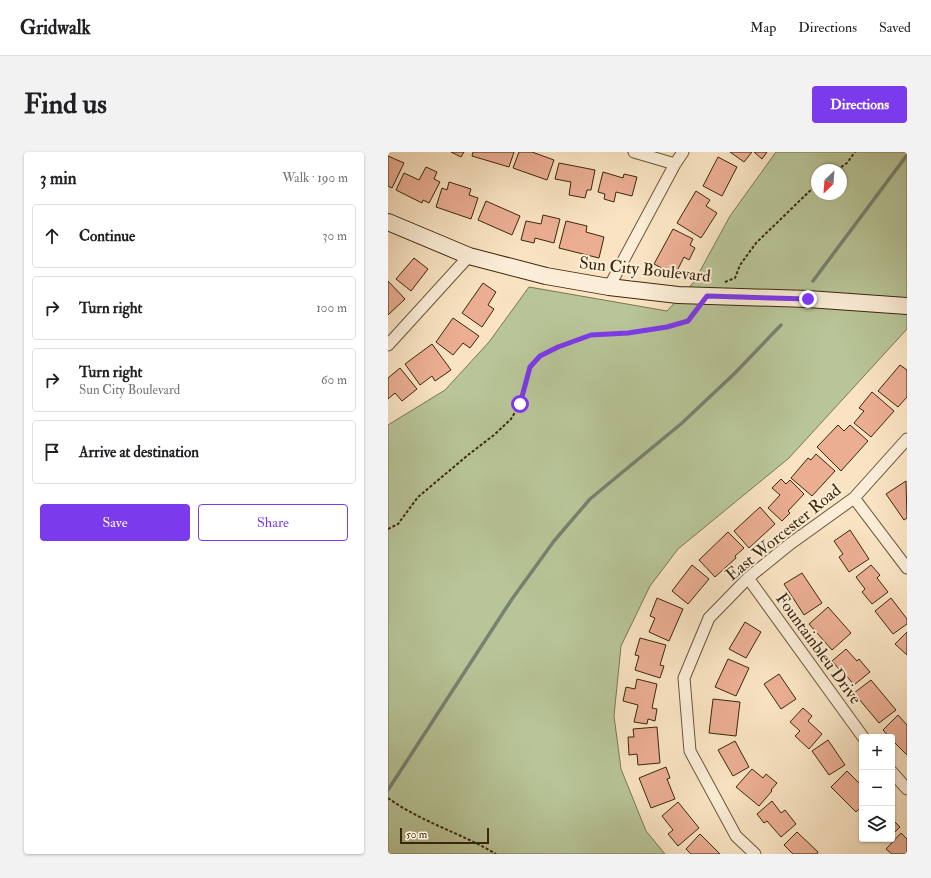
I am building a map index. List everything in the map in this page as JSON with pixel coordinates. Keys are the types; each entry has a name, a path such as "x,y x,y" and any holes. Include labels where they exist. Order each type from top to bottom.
{"street":[{"path":"634,152 675,164"},
{"path":"608,288 675,164 683,152"},
{"name":"Sun City Boulevard","path":"388,222 469,256 546,276 608,288 678,295 808,299 907,306"},
{"path":"388,345 469,256"},
{"name":"East Worcester Road","path":"755,854 736,836 690,751 684,678 709,618 748,578 790,544 854,498 907,439"},
{"path":"854,498 907,568"},
{"name":"Fountainbleu Drive","path":"748,578 861,734"},
{"path":"895,775 907,789"}],"path":[{"path":"844,164 855,152"},
{"path":"388,529 398,524 418,497 494,435 511,419 520,404 530,367 540,356 558,347 591,335 636,332 667,327 688,321 714,287 735,278 740,265 756,243 811,190"},
{"path":"388,798 419,817 466,838 496,854"}],"green space":[{"path":"776,152 907,152 907,329 789,458 678,549 650,586 621,646 614,716 621,769 646,831 665,854 388,854 388,425 445,390 489,342 529,287 667,311 694,282 730,216"}],"building":[{"path":"451,152 464,152 461,157"},
{"path":"473,152 514,152 509,167 472,156"},
{"path":"519,152 532,152 554,160 547,180 513,168"},
{"path":"730,152 752,152 744,162"},
{"path":"754,152 767,152 762,159"},
{"path":"388,156 404,163 392,188 388,186"},
{"path":"718,157 737,167 722,196 703,186"},
{"path":"559,163 595,170 591,190 587,190 585,198 569,195 571,182 555,179"},
{"path":"426,167 437,172 434,179 440,182 429,203 423,200 422,203 396,190 404,173 419,180"},
{"path":"603,172 623,178 624,174 637,177 632,196 616,192 614,202 604,199 605,194 598,192"},
{"path":"449,182 471,189 469,195 478,198 471,219 436,207 442,188 447,190"},
{"path":"696,191 710,200 706,206 717,213 701,238 677,223"},
{"path":"486,201 520,216 512,235 478,220"},
{"path":"543,215 560,219 554,243 535,238 534,243 521,240 526,221 541,224"},
{"path":"566,221 587,226 586,232 604,237 599,258 559,248"},
{"path":"673,229 693,239 690,245 695,248 689,260 684,257 675,275 654,264"},
{"path":"414,258 428,269 411,291 396,279"},
{"path":"388,281 405,299 388,315"},
{"path":"483,283 496,292 488,305 494,309 482,327 462,313"},
{"path":"453,318 479,336 470,348 463,343 453,355 436,342"},
{"path":"432,344 451,370 435,381 432,376 420,385 405,364"},
{"path":"900,365 907,370 907,397 898,407 878,391"},
{"path":"400,368 417,389 402,401 395,393 388,399 388,378"},
{"path":"872,392 894,411 871,437 854,423 864,411 859,408"},
{"path":"838,425 844,431 850,425 868,441 841,471 817,447"},
{"path":"816,454 835,471 812,496 791,478 808,458 811,460"},
{"path":"781,479 786,484 790,480 804,494 788,511 790,513 782,521 768,508 780,495 772,488"},
{"path":"906,481 907,518 904,520 886,494"},
{"path":"760,507 775,524 749,548 734,531"},
{"path":"850,530 869,559 849,572 839,557 843,554 834,541"},
{"path":"728,532 744,548 735,556 736,558 715,577 699,560"},
{"path":"692,565 709,579 688,604 672,591"},
{"path":"871,565 880,575 877,578 888,592 872,604 862,592 865,589 856,577"},
{"path":"802,573 822,603 804,615 784,584"},
{"path":"657,598 683,609 669,641 649,632 655,618 650,616"},
{"path":"891,598 907,619 907,624 893,634 875,611"},
{"path":"828,607 851,633 832,650 809,624"},
{"path":"745,622 761,632 746,658 729,649"},
{"path":"907,632 907,655 895,644"},
{"path":"640,638 666,645 660,665 664,666 660,678 635,670 639,656 635,655"},
{"path":"846,649 857,661 859,659 870,672 854,685 832,661"},
{"path":"728,659 749,668 736,696 715,687"},
{"path":"779,674 796,699 781,709 764,684"},
{"path":"637,679 657,684 652,708 657,709 655,721 648,719 647,724 634,722 638,705 623,701 626,687 635,689"},
{"path":"871,680 896,710 879,723 854,693"},
{"path":"713,699 740,702 736,736 709,733"},
{"path":"803,708 812,716 808,721 822,734 809,749 795,736 800,731 790,722"},
{"path":"898,715 907,725 907,755 895,743 895,734 886,734 883,730"},
{"path":"657,727 660,763 638,765 637,754 629,755 628,737 634,737 633,729"},
{"path":"828,740 845,765 829,775 812,751"},
{"path":"735,741 749,767 733,776 718,750"},
{"path":"666,767 670,778 667,779 675,799 651,808 639,778"},
{"path":"752,769 763,778 766,774 777,783 759,806 736,787"},
{"path":"847,771 859,783 859,809 856,812 831,787"},
{"path":"772,801 781,813 785,810 796,824 781,837 767,821 764,823 757,814"},
{"path":"678,802 699,828 678,846 668,834 673,830 662,816"},
{"path":"895,822 900,827 895,832"},
{"path":"797,832 818,852 817,854 793,854 784,845"},
{"path":"901,833 907,839 907,854 892,854 886,849 893,842 895,842 895,839"},
{"path":"700,834 720,854 691,854 686,849"}],"waterway":[{"path":"813,281 907,155"},
{"path":"388,790 512,599 554,541 590,499 682,423 735,373 781,325"}],"route":[{"path":"520,404 530,367 540,356 558,347 591,335 628,333 667,327 688,321 707,296 808,299"}]}
